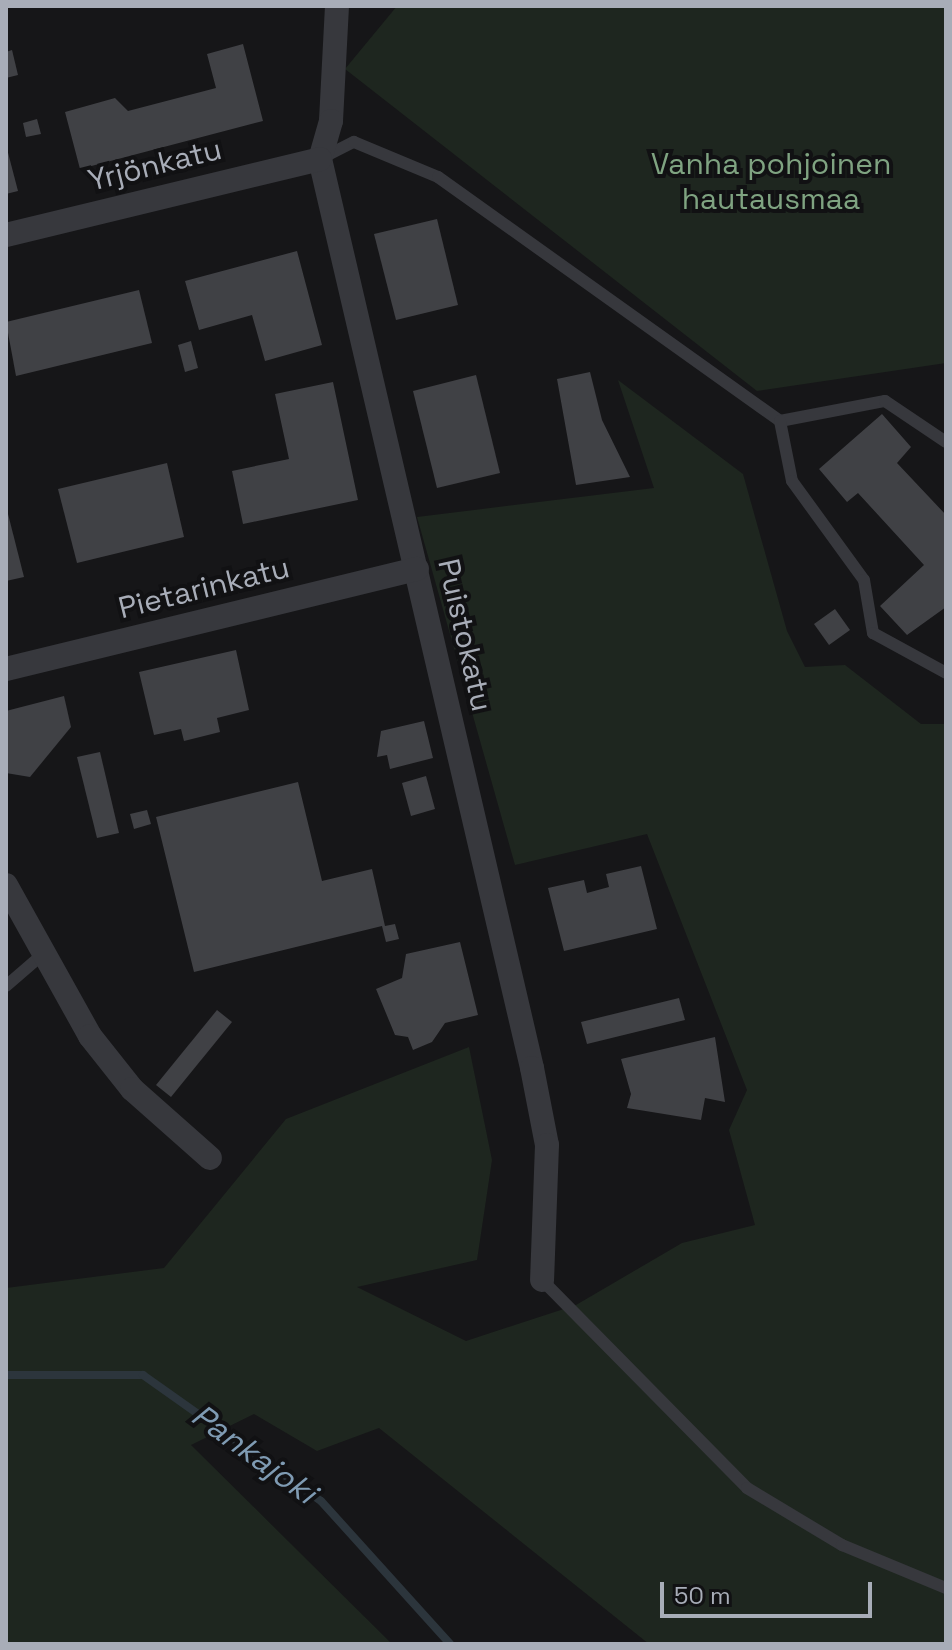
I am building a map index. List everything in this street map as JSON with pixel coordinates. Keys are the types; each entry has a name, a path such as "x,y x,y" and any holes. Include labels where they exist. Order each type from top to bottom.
{"street":[{"name":"Puistokatu","path":"337,6 331,121 320,159 417,569 547,1145 542,1280"},
{"name":"Yrjönkatu","path":"6,235 320,159"},
{"name":"Pietarinkatu","path":"6,669 417,569"},
{"path":"6,885 90,1036 132,1089 210,1158"}],"lane":[{"path":"320,159 354,142 438,177 780,421 792,481 864,580 873,633 946,673"},
{"path":"780,421 885,401 946,442"},
{"path":"6,986 43,954"},
{"path":"542,1280 747,1488 842,1545 946,1588"}],"green space":[{"name":"Vanha pohjoinen hautausmaa","path":"397,6 946,6 946,363 757,391 345,69"},
{"path":"618,380 743,474 787,631 805,667 845,665 921,724 946,724 946,1644 649,1644 379,1428 317,1451 254,1414 191,1445 392,1644 6,1644 6,1288 164,1268 286,1119 469,1047 492,1160 477,1260 357,1287 466,1341 576,1305 682,1243 755,1225 729,1130 747,1090 647,834 515,865 417,517 654,488"}],"building":[{"path":"243,44 263,121 80,169 65,112 115,98 128,111 216,88 207,54"},
{"path":"12,50 18,75 6,78 6,52"},
{"path":"37,119 41,134 26,137 23,123"},
{"path":"6,145 18,191 6,194"},
{"path":"437,219 458,305 396,320 374,234"},
{"path":"297,251 322,345 265,361 252,315 199,330 185,281"},
{"path":"139,290 152,343 16,376 6,322"},
{"path":"191,341 198,368 185,372 178,345"},
{"path":"590,372 602,420 630,477 576,485 557,379"},
{"path":"476,375 500,473 437,488 413,391"},
{"path":"333,382 358,500 243,524 232,471 289,459 275,394"},
{"path":"882,414 911,447 897,463 946,515 946,607 907,635 880,606 924,565 858,493 847,502 819,469"},
{"path":"167,463 184,537 77,563 58,489"},
{"path":"6,506 24,577 6,581"},
{"path":"835,609 850,630 829,645 814,624"},
{"path":"236,650 249,710 217,718 220,732 184,741 181,729 154,735 139,672"},
{"path":"64,696 71,727 30,777 6,773 6,711"},
{"path":"424,721 433,758 390,769 387,755 377,757 381,731"},
{"path":"100,752 119,833 97,838 77,757"},
{"path":"426,776 435,809 411,816 402,783"},
{"path":"298,782 322,881 372,869 385,926 395,924 399,939 386,942 382,926 194,972 156,817"},
{"path":"147,810 151,824 134,829 130,814"},
{"path":"641,866 657,929 564,951 548,888 584,880 587,893 609,887 606,874"},
{"path":"460,942 478,1015 445,1023 432,1042 413,1050 408,1037 395,1035 376,989 402,978 406,954"},
{"path":"679,998 685,1020 587,1044 581,1022"},
{"path":"217,1010 232,1022 171,1097 156,1085"},
{"path":"715,1037 725,1102 705,1098 701,1120 627,1108 631,1094 621,1059"}],"waterway":[{"name":"Pankajoki","path":"6,1375 143,1375 321,1501 450,1644"}]}
